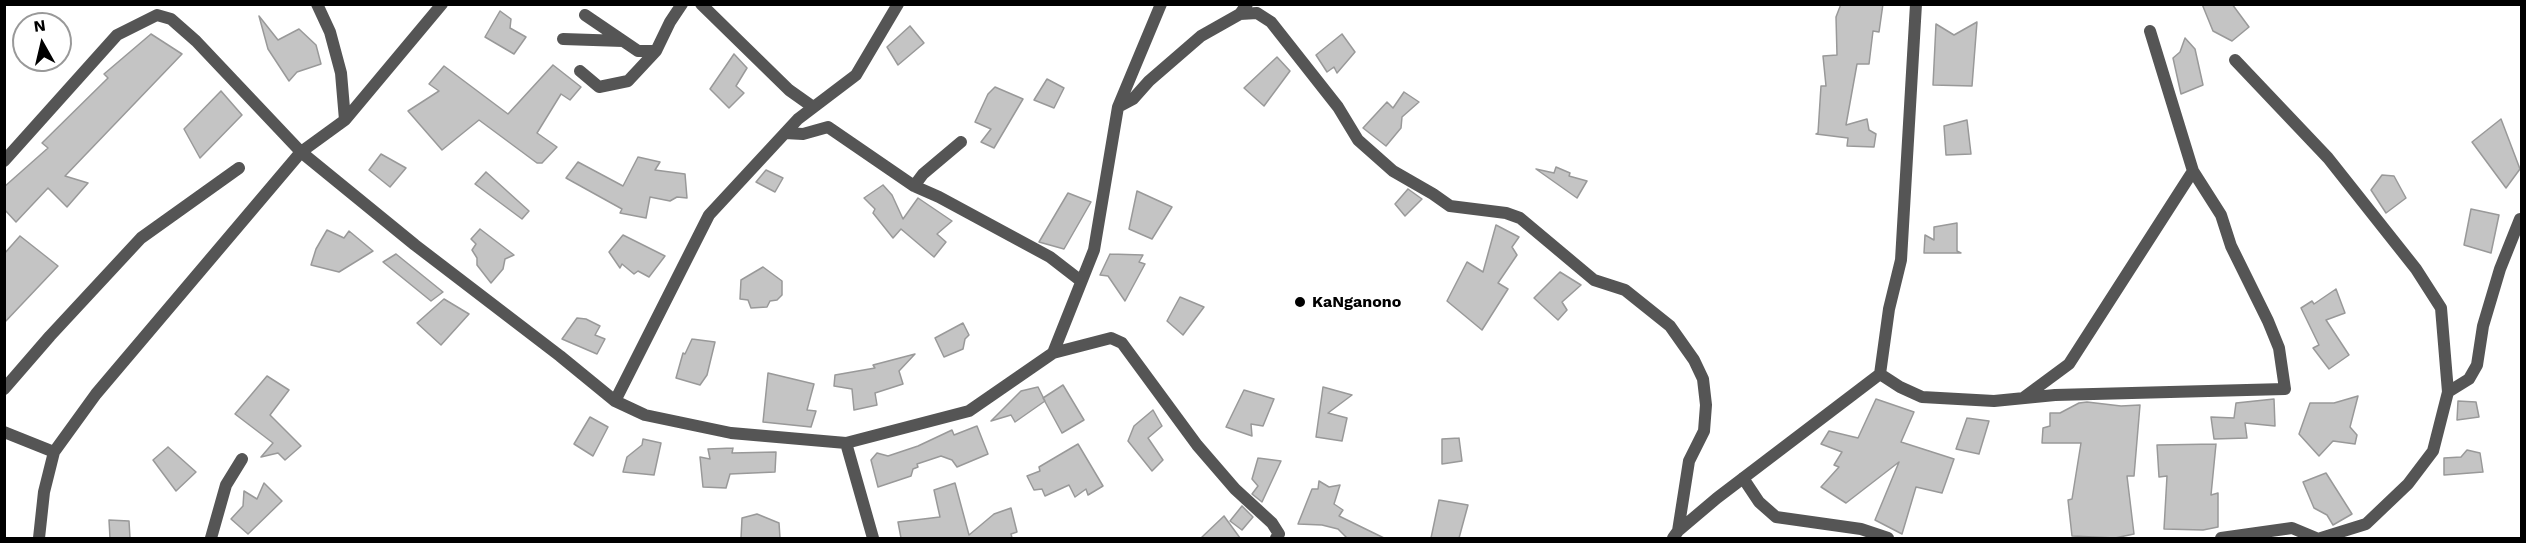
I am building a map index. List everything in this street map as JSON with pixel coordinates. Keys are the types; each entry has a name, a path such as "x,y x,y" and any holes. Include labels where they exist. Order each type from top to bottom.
{"street":[{"path":"317,4 330,32 341,73 345,120"},
{"path":"39,538 44,492 54,452 96,394 301,152 345,120 442,4"},
{"path":"580,71 599,87 628,81 656,51 682,4"},
{"path":"701,4 789,90 813,107"},
{"path":"615,401 709,215 785,133 813,107 856,75 898,4"},
{"path":"1053,354 1094,250 1118,107 1161,4"},
{"path":"1676,535 1743,478 1880,374 1890,309 1901,260 1916,4"},
{"path":"1118,107 1133,99 1149,81 1201,36 1243,9 1257,13 1271,22 1338,107 1358,140 1393,171 1434,194 1449,206 1506,213 1520,218 1594,280 1625,290 1670,326 1694,360 1703,379 1706,405 1704,430 1689,461 1676,535"},
{"path":"4,161 117,35 157,15 171,19 196,41 301,152 415,245 615,401 645,415 731,434 846,442 969,411 1053,354 1111,338 1122,343 1197,446 1234,489 1272,523 1280,537"},
{"path":"585,15 638,51 656,51"},
{"path":"1880,374 1922,397 1994,401 2023,398 2285,389 2279,348 2268,321 2231,246 2221,215 2193,171 2150,31"},
{"path":"563,39 624,41"},
{"path":"2235,60 2328,158 2416,269 2441,308 2448,392 2433,451 2408,484 2366,524 2321,538"},
{"path":"785,133 803,134 828,127 914,186 939,197 1050,257 1081,281"},
{"path":"914,186 923,174 961,142"},
{"path":"4,389 141,238 239,168"},
{"path":"2023,398 2069,364 2193,171"},
{"path":"2448,392 2469,379 2477,365 2483,326 2500,269 2520,219"},
{"path":"4,432 54,452"},
{"path":"846,442 873,538"},
{"path":"211,538 226,485 242,459"},
{"path":"1743,478 1759,502 1776,517 1861,529 1888,538"},
{"path":"2221,538 2292,528 2316,538"}],"building":[{"path":"1841,4 1883,4 1879,32 1873,31 1869,64 1857,64 1846,125 1867,119 1869,130 1876,134 1874,147 1847,146 1848,138 1816,134 1818,133 1821,86 1826,86 1823,56 1837,55 1836,17"},
{"path":"2202,4 2232,4 2249,27 2232,41 2213,31"},
{"path":"500,11 511,19 510,28 526,37 514,54 485,37"},
{"path":"259,16 278,40 299,29 316,45 321,64 297,72 289,81 268,49"},
{"path":"1977,22 1972,86 1933,85 1936,24 1954,35"},
{"path":"910,26 924,43 898,65 887,47"},
{"path":"151,34 182,54 65,176 88,183 67,207 48,188 16,222 4,209 4,187 48,148 42,143 108,78 104,74"},
{"path":"1342,34 1355,52 1337,73 1334,67 1327,72 1316,55"},
{"path":"2185,38 2195,49 2203,85 2181,94 2173,58 2180,52"},
{"path":"734,54 747,68 736,86 744,93 729,108 710,89"},
{"path":"1277,57 1290,71 1264,106 1244,88"},
{"path":"553,65 581,87 570,100 561,94 537,133 557,147 542,163 537,163 479,120 442,150 408,111 439,91 429,84 444,66 508,114"},
{"path":"1047,79 1064,88 1054,108 1034,100"},
{"path":"995,87 1023,99 994,148 981,142 991,129 975,122 988,94"},
{"path":"221,91 242,115 200,158 184,129"},
{"path":"1404,92 1419,102 1402,117 1401,128 1386,146 1363,128 1387,102 1393,108"},
{"path":"2501,119 2520,169 2506,188 2472,142"},
{"path":"1967,120 1971,154 1946,155 1944,126"},
{"path":"381,154 406,168 390,187 369,170"},
{"path":"638,157 660,162 655,170 685,174 687,198 677,197 670,201 650,197 646,218 620,213 622,209 566,178 578,162 623,186"},
{"path":"1556,167 1570,173 1569,176 1587,181 1577,198 1536,169 1554,173"},
{"path":"766,170 783,178 775,192 756,182"},
{"path":"486,172 529,211 522,219 475,184"},
{"path":"2382,175 2394,176 2406,198 2386,213 2371,190"},
{"path":"883,185 892,195 903,219 918,198 952,221 937,234 946,242 934,257 901,229 893,238 873,213 875,209 864,198"},
{"path":"1408,189 1422,199 1405,216 1395,204"},
{"path":"1137,191 1172,207 1152,239 1129,229"},
{"path":"1068,193 1091,202 1064,249 1039,242"},
{"path":"2471,209 2499,215 2491,253 2464,245"},
{"path":"1957,223 1957,251 1961,253 1924,253 1925,235 1934,240 1934,227"},
{"path":"1496,225 1519,237 1512,247 1517,255 1498,283 1508,289 1482,330 1447,301 1467,262 1483,272"},
{"path":"480,229 514,255 505,259 503,269 491,283 477,265 477,258 472,250 476,244 471,239"},
{"path":"327,230 344,238 349,231 373,251 339,272 311,265 316,249"},
{"path":"623,235 665,256 649,277 638,271 634,274 622,264 620,268 609,252"},
{"path":"20,236 58,266 4,323 4,254"},
{"path":"396,254 443,292 431,301 383,262"},
{"path":"1110,254 1143,255 1139,262 1145,264 1125,301 1108,276 1100,275"},
{"path":"763,267 782,281 782,295 777,300 770,301 767,307 751,308 748,300 740,299 741,280"},
{"path":"1560,272 1581,285 1562,302 1567,310 1558,320 1534,298"},
{"path":"2336,289 2345,313 2326,320 2349,355 2329,369 2313,348 2319,345 2301,308 2312,301 2314,304"},
{"path":"1180,297 1204,307 1183,335 1167,321"},
{"path":"444,299 469,314 441,345 417,323"},
{"path":"577,318 586,319 600,326 595,335 605,339 597,354 562,339"},
{"path":"963,323 969,335 965,339 963,349 944,357 935,338"},
{"path":"692,339 715,342 707,375 700,385 676,378 683,353 685,354"},
{"path":"915,354 899,371 903,384 875,393 877,405 854,410 852,389 834,386 835,375 875,368 873,365"},
{"path":"768,373 814,384 807,410 816,411 811,427 763,422"},
{"path":"267,376 289,390 270,415 301,446 285,460 278,453 261,457 273,443 235,414"},
{"path":"1063,385 1084,420 1062,433 1043,398"},
{"path":"1038,387 1045,401 1015,422 1011,415 991,421 1021,391"},
{"path":"1323,387 1352,395 1328,413 1347,418 1342,441 1316,437"},
{"path":"1244,390 1274,399 1263,426 1251,424 1252,436 1226,427"},
{"path":"2358,396 2350,427 2357,435 2355,444 2333,441 2319,456 2299,434 2310,403 2334,403"},
{"path":"1876,399 1914,412 1901,442 1954,459 1942,493 1916,487 1902,534 1875,520 1899,462 1846,503 1821,487 1839,467 1834,465 1842,452 1821,444 1829,431 1858,438"},
{"path":"2274,399 2275,426 2245,423 2247,438 2214,439 2211,417 2234,418 2236,403"},
{"path":"2458,401 2476,402 2479,417 2457,420"},
{"path":"2079,403 2121,406 2140,405 2134,476 2127,476 2134,534 2115,538 2072,536 2068,500 2072,499 2081,443 2042,443 2043,428 2050,426 2050,413 2060,413"},
{"path":"1153,410 1162,426 1148,438 1163,460 1152,471 1128,441 1134,426"},
{"path":"590,417 608,427 593,456 574,444"},
{"path":"1967,418 1989,421 1979,454 1956,449"},
{"path":"977,426 988,454 957,467 952,460 941,456 917,464 918,467 913,469 911,476 878,487 871,460 877,453 888,456 918,446 952,430 954,435"},
{"path":"1459,438 1462,461 1442,464 1442,439"},
{"path":"643,439 661,443 654,475 623,472 627,457 642,445"},
{"path":"1078,444 1103,486 1088,495 1086,489 1075,497 1069,485 1045,496 1042,489 1034,490 1027,476 1040,471 1039,467"},
{"path":"2216,444 2211,495 2218,493 2218,527 2203,530 2164,529 2167,476 2159,477 2157,445"},
{"path":"168,447 196,472 176,491 153,460"},
{"path":"733,448 732,453 776,452 775,472 730,474 726,488 703,487 700,457 710,459 708,449"},
{"path":"2467,450 2480,453 2483,472 2444,475 2444,458 2461,457"},
{"path":"1258,458 1281,461 1262,502 1252,494 1258,486 1252,479"},
{"path":"2326,473 2352,514 2333,525 2327,515 2314,508 2303,482"},
{"path":"1319,481 1329,487 1340,485 1334,504 1343,510 1339,516 1384,538 1347,538 1338,529 1322,525 1298,524 1312,489 1318,489"},
{"path":"264,483 282,501 248,534 231,519 243,506 244,491 257,499"},
{"path":"955,483 969,535 994,514 1011,508 1017,532 1011,534 1012,538 901,538 898,522 940,517 934,490"},
{"path":"1439,500 1468,505 1459,538 1431,538"},
{"path":"1242,506 1253,517 1242,530 1230,521"},
{"path":"757,514 779,523 780,538 741,538 742,518"},
{"path":"1224,516 1240,538 1201,538"},
{"path":"109,520 129,521 130,538 110,538"}],"place":[{"name":"KaNganono","path":"1300,302"}]}
